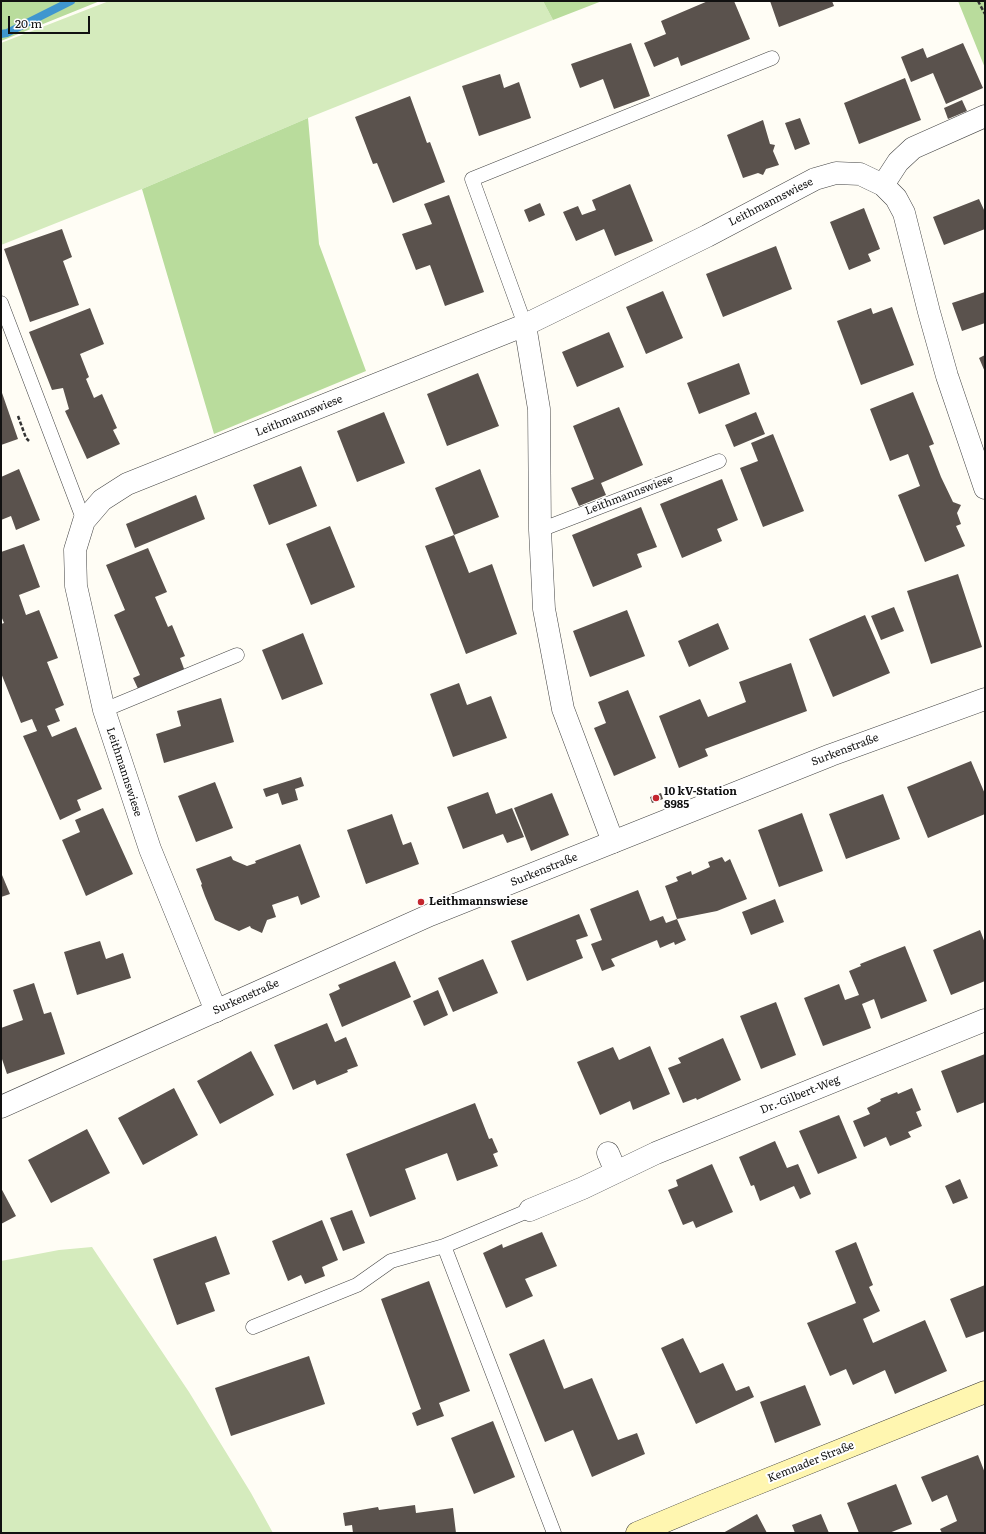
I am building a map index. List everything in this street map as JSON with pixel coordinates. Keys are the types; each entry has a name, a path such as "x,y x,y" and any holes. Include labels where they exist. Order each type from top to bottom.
{"main road":[{"name":"Kemnader Straße","path":"637,1533 985,1392"}],"street":[{"path":"883,185 898,162 913,148 985,116"},
{"name":"Leithmannswiese","path":"216,1011 150,849 104,710 76,586 75,550 84,521 102,500 127,484 524,325 706,236 815,179 836,173 860,174 883,185 896,198 904,213 928,312 946,376 985,488"},
{"path":"524,325 539,409 540,530 544,610 563,708 613,842"},
{"name":"Surkenstraße","path":"1,1107 430,915 831,755 985,699"},
{"name":"Dr.-Gilbert-Weg","path":"530,1210 583,1188 612,1163 656,1153 985,1020"}],"lane":[{"path":"524,325 472,178 772,58"},
{"path":"1,303 84,521"},
{"name":"Leithmannswiese","path":"540,530 719,461"},
{"path":"104,710 237,655"},
{"path":"253,1327 357,1286 391,1261 444,1246 530,1210"},
{"path":"444,1246 554,1533"}],"path":[{"path":"978,1 985,14"},
{"path":"18,416 26,438 33,443"}],"green space":[{"path":"1,1 100,1 1,41"},
{"path":"109,1 543,1 553,20 308,118 142,189 1,245 1,43"},
{"path":"543,1 602,1 553,20"},
{"path":"958,1 985,1 985,68"},
{"path":"308,118 319,244 366,371 214,434 142,189"},
{"path":"92,1247 189,1392 251,1493 273,1533 1,1533 1,1261 59,1250"}],"building":[{"path":"708,1 734,1 750,39 681,66 678,57 654,67 644,43 666,34 661,21"},
{"path":"770,1 832,1 834,6 779,27"},
{"path":"631,43 650,96 614,109 603,79 580,88 571,64"},
{"path":"963,43 983,88 946,104 933,73 911,82 901,57 923,48 927,58"},
{"path":"500,74 504,88 519,82 531,118 479,136 462,86"},
{"path":"905,78 921,120 859,144 844,103"},
{"path":"410,96 427,143 430,142 445,182 393,203 377,163 373,164 355,117"},
{"path":"962,100 967,111 948,119 944,108"},
{"path":"800,118 810,144 795,150 785,123"},
{"path":"763,120 770,144 775,145 773,151 779,165 766,169 763,175 758,173 743,178 727,135"},
{"path":"630,184 653,241 615,256 604,229 576,241 563,212 578,206 582,215 596,210 592,200"},
{"path":"449,195 484,292 445,306 430,265 416,270 402,234 432,224 424,204"},
{"path":"979,199 985,212 985,229 944,245 933,217"},
{"path":"540,203 545,215 529,222 524,210"},
{"path":"864,208 880,249 868,254 871,261 849,270 830,222"},
{"path":"62,229 72,257 63,261 79,305 30,322 4,249"},
{"path":"776,246 792,289 723,317 706,274"},
{"path":"663,291 683,338 646,354 626,307"},
{"path":"985,292 985,323 962,331 952,303"},
{"path":"892,307 914,365 861,385 837,321 871,308 873,314"},
{"path":"90,308 104,344 80,354 89,377 86,379 94,398 102,394 117,428 113,430 120,444 87,459 65,411 69,409 63,388 52,390 29,332"},
{"path":"609,332 624,367 577,387 562,352"},
{"path":"985,355 985,372 979,358"},
{"path":"739,363 750,394 699,414 687,383"},
{"path":"478,373 499,426 447,446 427,394"},
{"path":"1,390 18,439 1,445"},
{"path":"913,392 934,444 929,446 941,477 953,502 961,505 957,513 961,524 956,526 965,546 925,562 898,495 920,486 908,454 890,461 870,409"},
{"path":"619,407 643,465 601,483 606,495 579,506 571,488 594,479 573,426"},
{"path":"384,412 405,463 357,482 337,431"},
{"path":"756,412 765,434 734,447 725,425"},
{"path":"773,434 804,511 763,527 740,468 758,461 751,443"},
{"path":"301,466 317,506 269,525 253,485"},
{"path":"19,469 40,520 16,530 11,516 1,520 1,477"},
{"path":"480,469 499,517 454,535 435,488"},
{"path":"722,479 738,520 717,529 722,541 682,558 660,504"},
{"path":"196,495 205,519 135,548 126,524"},
{"path":"641,507 657,547 637,554 642,567 593,587 572,535"},
{"path":"330,526 355,587 311,605 286,544"},
{"path":"454,535 469,573 492,564 517,634 466,654 425,546"},
{"path":"24,544 40,587 19,595 26,615 39,610 58,658 47,662 64,705 55,709 60,721 47,726 52,737 76,727 102,789 77,800 81,810 60,820 23,736 37,731 32,719 21,723 1,673 1,624 4,623 1,616 1,552"},
{"path":"148,548 167,592 155,597 168,627 172,625 185,656 180,658 186,674 140,693 133,678 140,675 114,615 125,610 106,565"},
{"path":"958,574 982,647 931,664 907,591"},
{"path":"894,607 904,631 881,640 871,616"},
{"path":"627,610 645,656 590,677 573,631"},
{"path":"865,615 890,673 833,697 809,639"},
{"path":"718,623 729,649 689,667 678,641"},
{"path":"303,633 323,684 282,700 262,650"},
{"path":"791,663 807,711 705,749 708,756 679,768 659,716 700,699 708,717 746,702 739,682"},
{"path":"459,683 467,705 491,696 507,738 453,757 430,694"},
{"path":"628,690 656,758 614,776 594,728 606,723 598,702"},
{"path":"221,698 234,742 164,763 156,734 181,726 177,711"},
{"path":"971,761 985,794 985,814 928,838 907,787"},
{"path":"301,777 304,786 295,789 298,800 282,805 278,793 266,797 263,789"},
{"path":"215,782 233,828 196,842 178,796"},
{"path":"488,792 496,814 512,808 524,837 507,843 503,834 463,849 447,807"},
{"path":"552,793 569,835 531,851 514,808"},
{"name":"10 kV-Station 8985","path":"661,793 663,799 652,803 650,797"},
{"path":"883,794 900,839 846,859 829,814"},
{"path":"103,808 133,874 86,896 62,840 80,832 75,820"},
{"path":"802,813 823,871 779,887 758,830"},
{"path":"392,814 403,845 411,842 419,864 366,884 347,830"},
{"path":"300,844 320,897 301,905 298,896 272,905 276,917 267,920 262,933 251,928 250,926 239,931 215,920 196,869 231,856 233,860 247,866 256,863 255,861"},
{"path":"722,857 725,862 730,859 747,899 717,911 677,919 665,886 678,881 676,877 691,871 692,875 710,867 708,862"},
{"path":"1,875 10,894 1,897"},
{"path":"638,890 650,921 663,916 666,923 677,919 686,940 675,945 674,942 660,948 657,940 611,959 615,966 602,971 591,944 602,940 590,909"},
{"path":"775,899 784,922 751,935 742,912"},
{"path":"579,914 588,936 576,940 583,958 527,981 511,941"},
{"path":"980,930 985,943 985,981 951,995 933,950"},
{"path":"100,941 106,959 123,953 131,978 77,995 64,952"},
{"path":"905,946 927,1001 881,1019 874,999 862,1004 871,1028 823,1046 804,998 839,984 845,1000 859,995 849,971 861,966 860,964"},
{"path":"483,959 498,993 453,1012 438,978"},
{"path":"395,961 411,997 342,1027 329,994 340,989 338,985"},
{"path":"34,983 44,1014 51,1012 65,1054 7,1074 1,1056 1,1028 23,1020 13,990"},
{"path":"438,990 448,1015 424,1026 413,1001"},
{"path":"776,1002 796,1055 761,1069 740,1016"},
{"path":"327,1023 335,1042 346,1037 358,1066 347,1070 348,1072 317,1085 315,1080 293,1090 274,1045"},
{"path":"723,1038 741,1080 697,1100 696,1098 683,1103 668,1068 681,1063 678,1058"},
{"path":"650,1046 670,1094 633,1110 630,1101 600,1115 577,1062 613,1047 619,1060"},
{"path":"251,1051 274,1095 220,1124 197,1081"},
{"path":"985,1054 985,1102 957,1113 941,1071"},
{"path":"174,1088 198,1135 143,1165 118,1118"},
{"path":"912,1088 921,1110 916,1112 922,1126 908,1132 911,1137 890,1146 886,1137 864,1147 853,1121 870,1114 867,1108 881,1101 880,1099"},
{"path":"475,1103 489,1139 492,1138 498,1152 493,1154 498,1166 457,1181 447,1153 405,1169 416,1199 370,1217 346,1154"},
{"path":"839,1115 857,1158 818,1174 799,1131"},
{"path":"87,1129 110,1173 51,1203 28,1160"},
{"path":"775,1141 787,1168 798,1164 811,1194 800,1199 794,1186 760,1201 754,1185 751,1186 739,1157"},
{"path":"712,1164 733,1212 696,1228 693,1221 683,1225 668,1190 678,1186 676,1180"},
{"path":"960,1179 968,1198 953,1204 945,1186"},
{"path":"1,1188 16,1216 1,1224"},
{"path":"352,1210 365,1243 343,1251 330,1218"},
{"path":"322,1220 338,1260 322,1267 325,1276 305,1284 301,1275 288,1281 272,1241"},
{"path":"542,1232 557,1266 525,1279 533,1296 506,1308 483,1253 502,1244 503,1248"},
{"path":"216,1236 230,1274 205,1283 215,1311 177,1325 153,1259"},
{"path":"856,1242 873,1285 869,1287 880,1311 863,1319 873,1343 925,1320 947,1371 895,1394 885,1370 853,1385 846,1369 830,1376 807,1323 856,1303 835,1251"},
{"path":"429,1281 470,1391 439,1403 444,1416 417,1426 412,1413 421,1409 381,1299"},
{"path":"985,1285 985,1331 966,1338 950,1299"},
{"path":"683,1338 700,1373 723,1363 736,1391 749,1386 754,1397 696,1424 661,1348"},
{"path":"544,1339 564,1389 592,1378 618,1440 637,1433 645,1454 592,1477 573,1430 545,1442 509,1354"},
{"path":"309,1356 325,1404 231,1436 215,1388"},
{"path":"805,1385 821,1425 775,1443 760,1402"},
{"path":"493,1421 515,1477 474,1494 451,1438"},
{"path":"978,1455 985,1473 985,1533 942,1533 940,1529 957,1521 947,1495 932,1502 921,1477"},
{"path":"896,1484 912,1524 889,1533 859,1533 847,1503"},
{"path":"415,1505 416,1513 453,1508 456,1533 353,1533 352,1525 345,1526 343,1513 378,1507 379,1510"},
{"path":"757,1514 767,1533 723,1533"},
{"path":"821,1514 829,1533 795,1533 792,1525"}],"waterway":[{"path":"1,34 7,33 71,1"}],"place":[{"name":"10 kV-Station 8985","path":"656,798"},
{"name":"Leithmannswiese","path":"421,902"}]}
